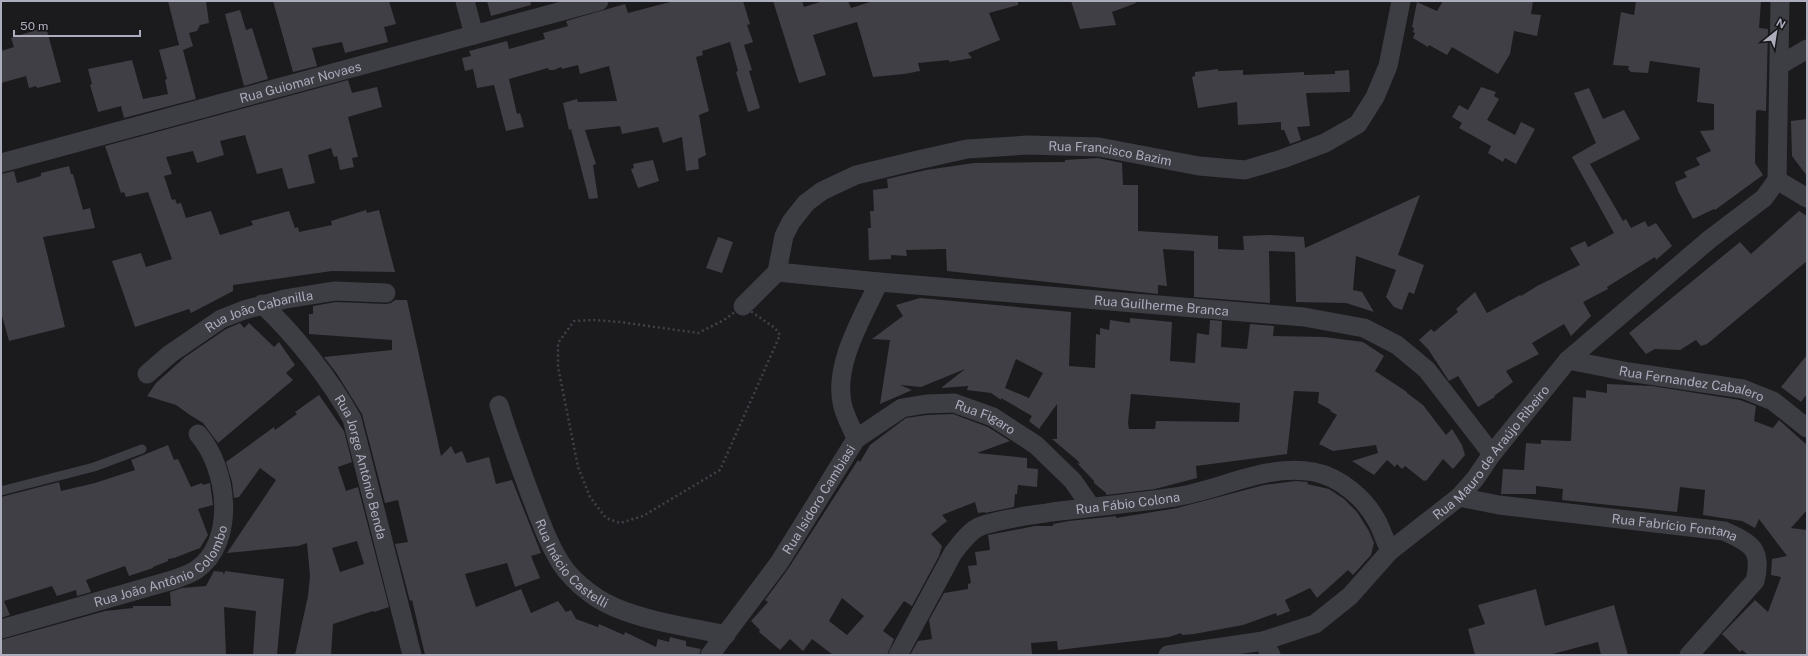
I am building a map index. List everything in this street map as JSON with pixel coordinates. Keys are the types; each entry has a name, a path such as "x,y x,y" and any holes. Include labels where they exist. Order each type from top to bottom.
{"street":[{"path":"465,1 474,35"},
{"name":"Rua Guiomar Novaes","path":"1,163 599,1"},
{"name":"Rua Francisco Bazim","path":"777,272 784,236 791,222 806,203 822,192 856,175 918,160 967,149 1028,145 1099,148 1200,166 1245,170 1282,159 1326,143 1358,124 1375,97 1388,66 1401,1"},
{"path":"1780,1 1777,180 1807,198"},
{"path":"1780,65 1807,49"},
{"name":"Rua Mauro de Araújo Ribeiro","path":"1168,655 1267,648 1314,624 1350,596 1390,551 1459,497 1475,479 1492,454 1568,360 1710,240 1764,198 1777,180"},
{"path":"743,306 777,272"},
{"name":"Rua Guilherme Branca","path":"777,272 1304,318 1364,328 1397,345 1427,370 1492,454"},
{"name":"Rua Isidoro Cambiasi","path":"710,655 779,563 856,438 843,408 840,384 844,363 848,352 879,282"},
{"name":"Rua João Cabanilla","path":"148,374 170,354 221,319 262,304 335,291 386,293"},
{"name":"Rua Jorge Antônio Benda","path":"262,304 279,320 327,379 352,419 412,655"},
{"name":"Rua Fernandez Cabalero","path":"1568,360 1629,372 1743,389 1773,401 1807,428"},
{"name":"Rua Figaro","path":"856,438 902,408 926,404 954,403 993,417 1036,445 1074,481 1091,507"},
{"name":"Rua Inácio Castelli","path":"499,405 537,511 556,556 571,576 592,595 614,607 676,625 726,635"},
{"name":"Rua João Antônio Colombo","path":"1,629 176,579 196,570 207,559 217,543 223,523 224,496 219,472 207,446 198,434"},
{"name":"Rua Fábio Colona","path":"898,655 952,553 978,527 1008,519 1176,497 1210,490 1268,472 1293,470 1315,472 1340,482 1360,498 1378,522 1390,551"},
{"name":"Rua Fabrício Fontana","path":"1459,497 1499,505 1724,531 1744,540 1756,552 1759,566 1755,581 1689,655"}],"lane":[{"path":"1,491 94,467 142,449"}],"path":[{"path":"743,306 775,328 780,335 720,470 643,516 620,523 606,518 590,497 578,467 558,367 558,343 574,321 594,320 620,322 698,333 724,320 743,306"}],"building":[{"path":"168,1 206,1 209,23 200,25 197,31 189,33 193,46 183,50 196,99 124,118 121,106 98,112 90,85 92,84 88,69 132,60 143,99 168,94 165,80 167,79 159,50 179,45"},
{"path":"273,1 389,1 396,24 384,27 388,42 345,53 342,42 312,48 317,66 293,72"},
{"path":"487,1 530,1 531,5 491,16"},
{"path":"674,1 743,1 750,24 747,25 753,42 744,45 752,70 749,71 760,108 748,112 736,72 738,71 730,42 702,51 703,55 696,57 709,111 699,115 706,155 698,159 699,169 686,171 682,137 663,143 658,127 622,134 620,126 585,130 596,164 593,165 598,198 589,199 571,129 569,130 563,103 577,99 578,102 617,101 609,66 580,74 578,65 562,69 561,67 554,70 549,70 548,68 509,79 517,114 520,113 524,127 506,131 494,85 477,88 473,69 465,71 462,58 471,56 469,51 507,41 509,49 545,39 543,33 568,26 566,21 625,4 628,13"},
{"path":"773,1 802,1 804,7 823,1 848,1 851,8 873,1 1018,1 1018,5 989,13 1000,40 968,53 972,58 949,62 949,60 918,63 920,71 904,74 873,77 857,22 813,35 826,75 799,83"},
{"path":"1071,1 1135,1 1136,3 1112,12 1116,25 1080,29"},
{"path":"1443,1 1533,1 1531,14 1541,15 1537,36 1514,31 1510,54 1498,74 1452,47 1447,55 1429,45 1428,47 1413,38 1415,33 1413,32 1414,28 1412,27 1417,2 1437,11"},
{"path":"1636,1 1761,1 1759,28 1768,29 1766,111 1757,110 1756,112 1755,163 1763,175 1715,210 1714,209 1693,219 1678,191 1675,182 1687,177 1684,172 1700,165 1696,158 1711,151 1700,131 1714,130 1714,104 1697,102 1700,68 1650,61 1648,73 1631,72 1628,69 1629,66 1613,65 1621,12 1634,15"},
{"path":"240,10 246,30 252,28 268,79 244,86 225,14"},
{"path":"46,27 61,82 37,88 36,86 29,88 26,76 1,83 1,51 14,47 11,38"},
{"path":"1218,69 1218,71 1243,70 1243,75 1304,72 1304,75 1335,74 1335,71 1349,70 1350,92 1306,93 1310,126 1297,127 1301,140 1290,144 1284,130 1281,130 1281,122 1238,125 1237,102 1198,108 1192,77 1195,76 1195,72"},
{"path":"348,80 352,93 377,87 382,107 348,117 358,157 352,158 354,167 340,170 337,156 334,157 331,148 308,155 315,183 288,189 282,168 257,174 245,135 220,141 224,155 197,163 193,151 166,157 172,174 164,176 172,200 175,199 177,204 181,203 186,218 211,211 220,235 253,225 251,221 289,211 295,228 298,227 299,232 332,225 331,221 366,210 367,213 379,210 395,272 332,271 233,285 233,291 191,313 189,309 135,327 112,261 141,253 146,267 172,259 148,192 126,197 124,192 121,193 105,146"},
{"path":"1481,87 1496,92 1494,96 1499,99 1487,120 1515,135 1521,122 1535,129 1516,164 1505,158 1503,162 1488,153 1491,146 1459,128 1462,123 1452,117 1459,105 1468,110"},
{"path":"1589,88 1603,119 1624,110 1640,139 1590,164 1623,221 1626,219 1631,228 1645,221 1648,227 1656,223 1672,246 1656,260 1655,257 1607,287 1608,289 1583,302 1591,316 1571,336 1564,324 1532,343 1539,354 1506,371 1513,382 1494,396 1495,397 1478,407 1458,376 1449,381 1428,349 1419,340 1431,329 1434,332 1458,312 1456,309 1475,292 1487,313 1580,265 1570,248 1585,241 1588,247 1614,233 1572,157 1596,143 1574,93"},
{"path":"1807,119 1807,176 1792,156 1791,121"},
{"path":"1098,158 1122,163 1123,185 1138,185 1138,231 1218,236 1218,249 1244,250 1243,236 1270,235 1304,237 1305,248 1420,195 1398,255 1424,265 1414,294 1409,292 1402,310 1394,307 1386,297 1396,270 1356,256 1353,290 1362,292 1374,312 1346,303 1296,302 1295,252 1269,251 1270,303 1194,297 1194,251 1163,249 1167,286 1158,285 1158,294 947,271 946,249 906,250 907,256 891,255 891,259 869,260 868,228 871,228 870,211 874,211 873,190 888,188 887,179 926,170 974,163 1065,162 1065,160"},
{"path":"653,160 659,181 638,188 631,169 634,168 633,164"},
{"path":"69,166 71,174 73,174 83,210 90,208 95,228 43,237 65,327 9,341 1,312 1,174 14,171 17,183 41,176 41,173"},
{"path":"1799,211 1807,216 1807,261 1707,344 1701,346 1696,340 1680,350 1655,349 1646,354 1629,333 1740,242 1751,254"},
{"path":"718,237 733,242 722,273 706,268"},
{"path":"920,298 1071,312 1069,366 1095,368 1096,334 1100,335 1100,328 1109,330 1110,320 1130,323 1130,318 1172,322 1170,361 1195,363 1197,333 1209,335 1210,320 1222,321 1221,347 1247,349 1250,324 1274,326 1273,336 1324,337 1363,342 1384,356 1375,371 1407,392 1423,405 1446,435 1452,429 1462,445 1465,455 1453,469 1443,459 1427,480 1424,481 1405,466 1402,469 1397,464 1395,467 1387,460 1374,475 1352,461 1378,453 1376,445 1333,451 1319,444 1337,415 1318,403 1319,392 1294,391 1287,454 1196,466 1197,478 1155,489 1106,495 1106,493 1094,483 1094,481 1077,463 1080,464 1078,461 1052,439 1057,439 1057,404 1039,429 1029,421 1032,416 1001,398 1001,400 991,393 967,390 968,386 941,388 965,369 921,387 900,385 912,390 880,404 890,340 872,339 903,316 896,305","holes":["1016,359 1043,373 1029,398 1005,388","1131,394 1240,403 1239,422 1156,421 1155,429 1129,429 1128,423"]},
{"path":"395,300 407,300 441,456 451,446 455,454 462,451 467,463 489,457 496,484 512,480 541,553 531,556 540,578 515,587 507,563 465,574 476,607 521,589 531,613 558,601 566,612 571,610 576,619 598,627 599,624 624,635 625,632 656,647 658,639 669,642 670,637 686,641 686,646 701,649 699,655 425,655 412,600 410,601 395,544 408,542 398,500 385,503 362,414 337,374 324,357 392,350 392,340 309,334 309,314 313,314 313,306 336,302 386,304"},
{"path":"240,323 244,328 249,323 274,347 279,342 295,365 286,373 293,380 218,443 203,423 176,405 147,396 156,383 185,357 226,329"},
{"path":"1807,355 1807,394 1801,402 1781,387"},
{"path":"1607,384 1652,386 1740,400 1756,406 1754,421 1773,428 1779,420 1807,445 1807,510 1791,528 1807,530 1807,655 1748,655 1742,650 1740,652 1722,634 1755,600 1768,612 1781,577 1771,575 1772,559 1787,556 1759,519 1755,528 1742,521 1703,515 1705,490 1680,487 1677,512 1562,500 1563,489 1536,486 1536,494 1501,494 1503,469 1524,470 1526,443 1541,444 1541,440 1571,441 1573,397 1586,398 1586,390 1607,393"},
{"path":"319,395 344,431 352,462 338,467 346,491 358,487 389,607 333,624 331,655 295,655 308,596 310,576 307,543 298,546 227,553 276,480 260,468 239,497 234,498 232,482 226,462 274,427 275,430 297,414 295,412","holes":["357,541 364,564 340,572 332,548"]},
{"path":"953,414 988,427 1010,441 977,453 1027,458 1027,468 1038,469 1037,487 1018,485 1017,494 1015,494 1014,507 978,513 975,502 942,515 947,521 931,534 942,546 939,556 912,606 904,601 883,631 894,639 887,655 833,655 812,639 803,651 790,639 780,650 759,632 760,630 751,621 768,602 765,600 788,569 858,460 860,462 870,445 906,418 927,415","holes":["842,598 864,616 847,635 829,621"]},
{"path":"168,445 174,460 178,459 191,487 202,483 203,485 210,483 213,505 198,509 208,535 200,548 168,559 168,561 153,568 129,576 125,566 86,580 91,592 77,596 76,590 57,596 52,586 4,601 10,615 1,618 1,497 59,482 61,491 95,483 135,470 131,460"},
{"path":"1296,481 1308,482 1307,484 1329,489 1344,499 1357,512 1369,531 1374,543 1371,555 1353,575 1348,570 1317,598 1310,588 1285,600 1290,611 1277,616 1276,613 1243,625 1194,634 1182,635 1181,633 1169,637 1058,650 1057,641 1031,643 1032,654 1025,655 910,655 918,641 932,639 929,620 944,593 968,589 968,584 971,583 968,566 977,565 975,552 990,550 988,535 1035,526 1053,526 1053,524 1069,521 1116,516 1116,518 1177,508 1264,485"},
{"path":"214,571 223,572 224,575 225,571 284,579 277,655 253,655 256,611 224,607 226,655 1,655 1,640 105,611 133,608 133,606 171,606 170,592 182,588 206,586"},
{"path":"1536,589 1545,626 1614,605 1628,655 1601,655 1598,642 1549,655 1475,655 1468,629 1485,624 1478,605"}]}
